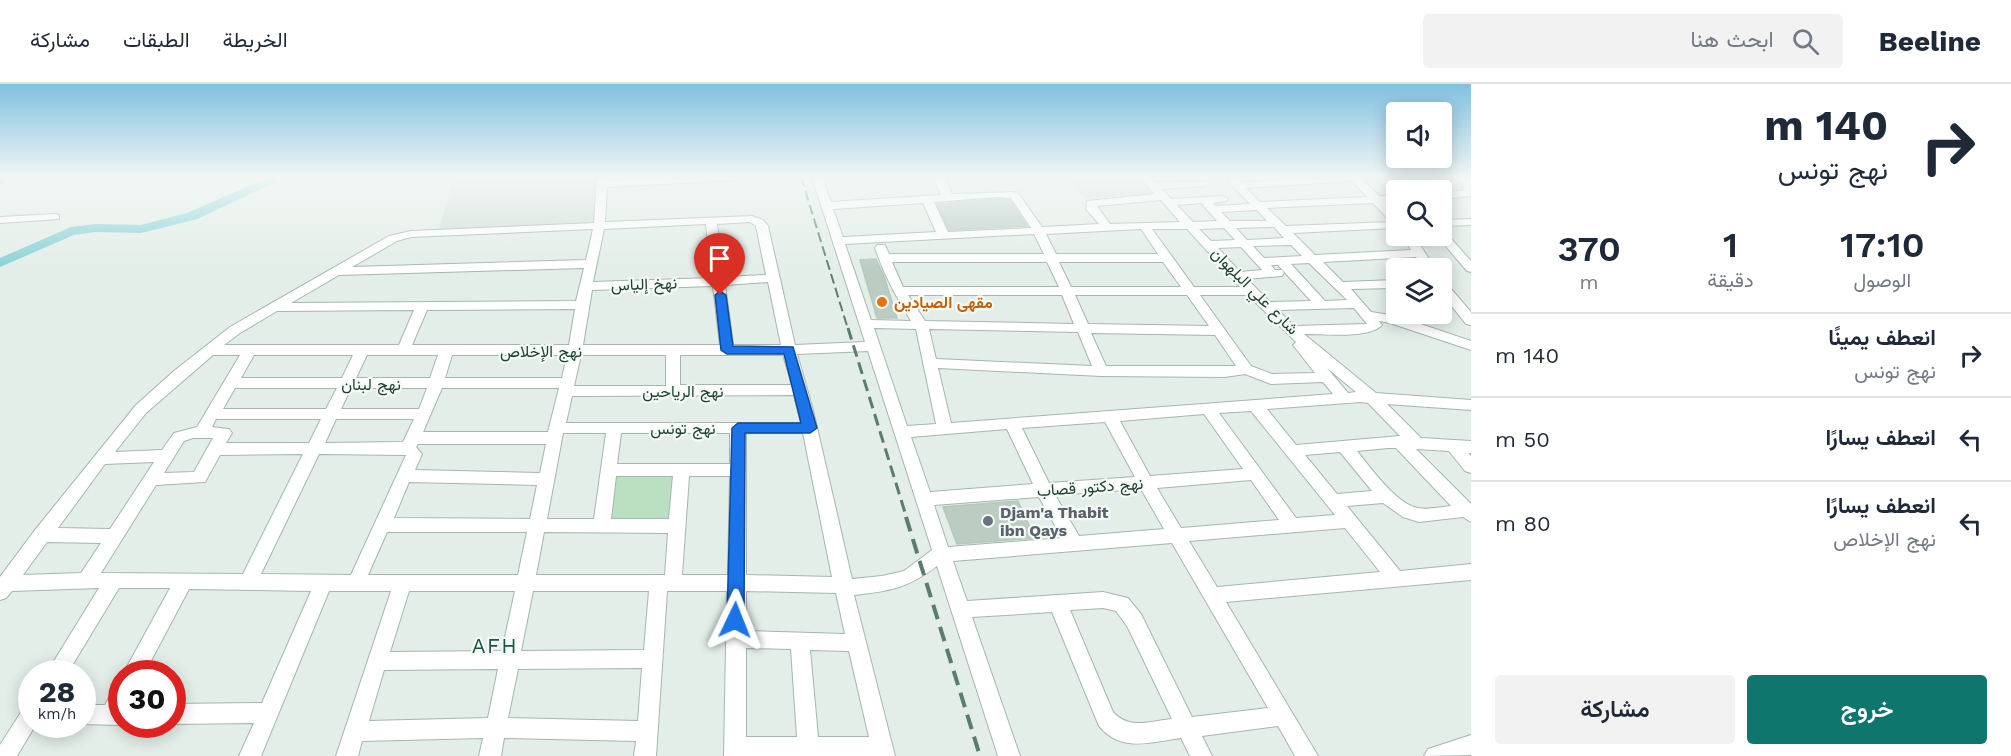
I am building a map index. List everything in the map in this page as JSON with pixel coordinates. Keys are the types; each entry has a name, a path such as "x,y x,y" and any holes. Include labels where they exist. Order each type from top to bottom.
{"street":[{"path":"490,756 575,351 582,305 599,227 600,208"},
{"path":"826,208 867,324 1009,756"},
{"path":"931,208 945,237"},
{"path":"1023,208 1038,232 1067,291 1101,371"},
{"path":"1092,208 1108,228"},
{"name":"شارع علي البلهوان","path":"1174,208 1236,276 1293,332 1366,393 1415,442"},
{"path":"1211,208 1272,274"},
{"path":"1261,208 1369,316 1375,327 1293,332 1298,342 1344,398"},
{"path":"0,220 56,217"},
{"path":"3,588 41,535 141,409 208,350 235,330 339,271 382,243 401,235 750,218 759,222 773,278 810,428 843,585 883,752 808,748 735,752 738,428"},
{"path":"711,221 727,350"},
{"path":"1452,223 1471,222"},
{"path":"837,241 1144,226 1386,225"},
{"path":"1144,226 1246,369"},
{"path":"924,237 930,258"},
{"path":"879,239 889,274 922,327 945,430"},
{"path":"1209,245 1294,241"},
{"path":"1415,246 1423,258"},
{"path":"1452,246 1471,268"},
{"path":"1261,262 1420,253"},
{"path":"884,258 1167,258"},
{"path":"1281,261 1322,305"},
{"path":"339,271 590,264"},
{"path":"1236,276 1272,274 1336,283 1386,284"},
{"name":"نهخ إلياس","path":"587,286 773,278"},
{"path":"899,291 1251,291"},
{"path":"1452,296 1465,308 1471,321"},
{"path":"1267,306 1357,304"},
{"path":"274,307 582,305"},
{"path":"403,351 422,306"},
{"path":"1369,316 1392,319 1471,346"},
{"path":"867,324 922,327 1219,331"},
{"name":"نهج الإخلاص","path":"208,350 673,351 789,350 874,346"},
{"path":"201,432 250,350"},
{"path":"248,583 362,351"},
{"path":"356,583 414,454 410,443 431,399 446,351"},
{"path":"673,351 673,391"},
{"path":"930,363 1101,371 1225,372 1246,369 1271,379 1327,377"},
{"name":"نهج لبنان","path":"231,383 567,387"},
{"name":"نهج الرياحين","path":"567,387 673,391 800,390"},
{"path":"902,432 1209,410 1344,398 1366,393 1471,395"},
{"path":"1366,393 1471,405"},
{"path":"1256,406 1396,579"},
{"path":"1209,410 1293,527"},
{"path":"212,414 423,414"},
{"path":"1110,417 1146,483 1307,756"},
{"path":"1012,424 1033,470 1074,544"},
{"path":"602,526 614,428"},
{"name":"نهج تونس","path":"217,449 313,449 614,428 810,428"},
{"path":"86,581 181,435 224,432 217,449 199,478 153,479"},
{"path":"1398,441 1468,513"},
{"path":"1291,451 1398,441 1471,447"},
{"path":"1453,446 1471,467"},
{"path":"1344,447 1388,496 1404,510 1418,515 1468,513"},
{"path":"101,458 167,456"},
{"path":"610,470 736,470"},
{"path":"645,756 652,659 677,525 681,470"},
{"name":"نهج دكتور قصاب","path":"925,499 1254,474"},
{"path":"403,476 547,479"},
{"path":"1332,501 1388,496"},
{"path":"3,588 114,580 248,583 821,583 872,586 916,573 942,554 1348,521"},
{"path":"382,525 677,525"},
{"path":"41,535 116,536"},
{"path":"1212,596 1471,572"},
{"path":"65,660 114,580"},
{"path":"141,660 184,581"},
{"path":"347,756 403,582"},
{"path":"249,756 323,583"},
{"path":"960,610 1112,600 1128,610 1201,756"},
{"path":"1058,604 1101,710 1115,730 1130,734 1283,716"},
{"path":"735,639 857,643"},
{"path":"800,641 808,748"},
{"path":"376,661 652,659"},
{"path":"186,714 268,713"},
{"path":"0,741 18,726"},
{"path":"356,731 496,728 647,731"},
{"path":"4,756 18,734"},
{"path":"1435,756 1463,750"}],"shaded area":[{"path":"445,208 596,208 595,223 439,229"}],"green space":[{"path":"615,474 676,474 672,522 610,521"}],"building":[{"path":"939,208 1015,208 1027,226 949,230"},
{"name":"مقهى الصيادين","path":"876,259 884,276 897,318 877,318 860,260"},
{"name":"Djam'a Thabit ibn Qays","path":"1018,501 1035,538 957,544 943,507"}],"waterway":[{"path":"0,263 71,231 96,228 141,229 192,216 209,208"}],"railway":[{"path":"811,208 848,329"},
{"path":"848,328 907,519"},
{"path":"906,517 980,756"}],"place":[{"name":"مقهى الصيادين","path":"882,302"},
{"name":"Djam'a Thabit ibn Qays","path":"988,521"}],"district":[{"name":"AFH","path":"495,645"}],"route":[{"path":"720,295 727,350 789,350 810,428 738,428 735,620"}]}
